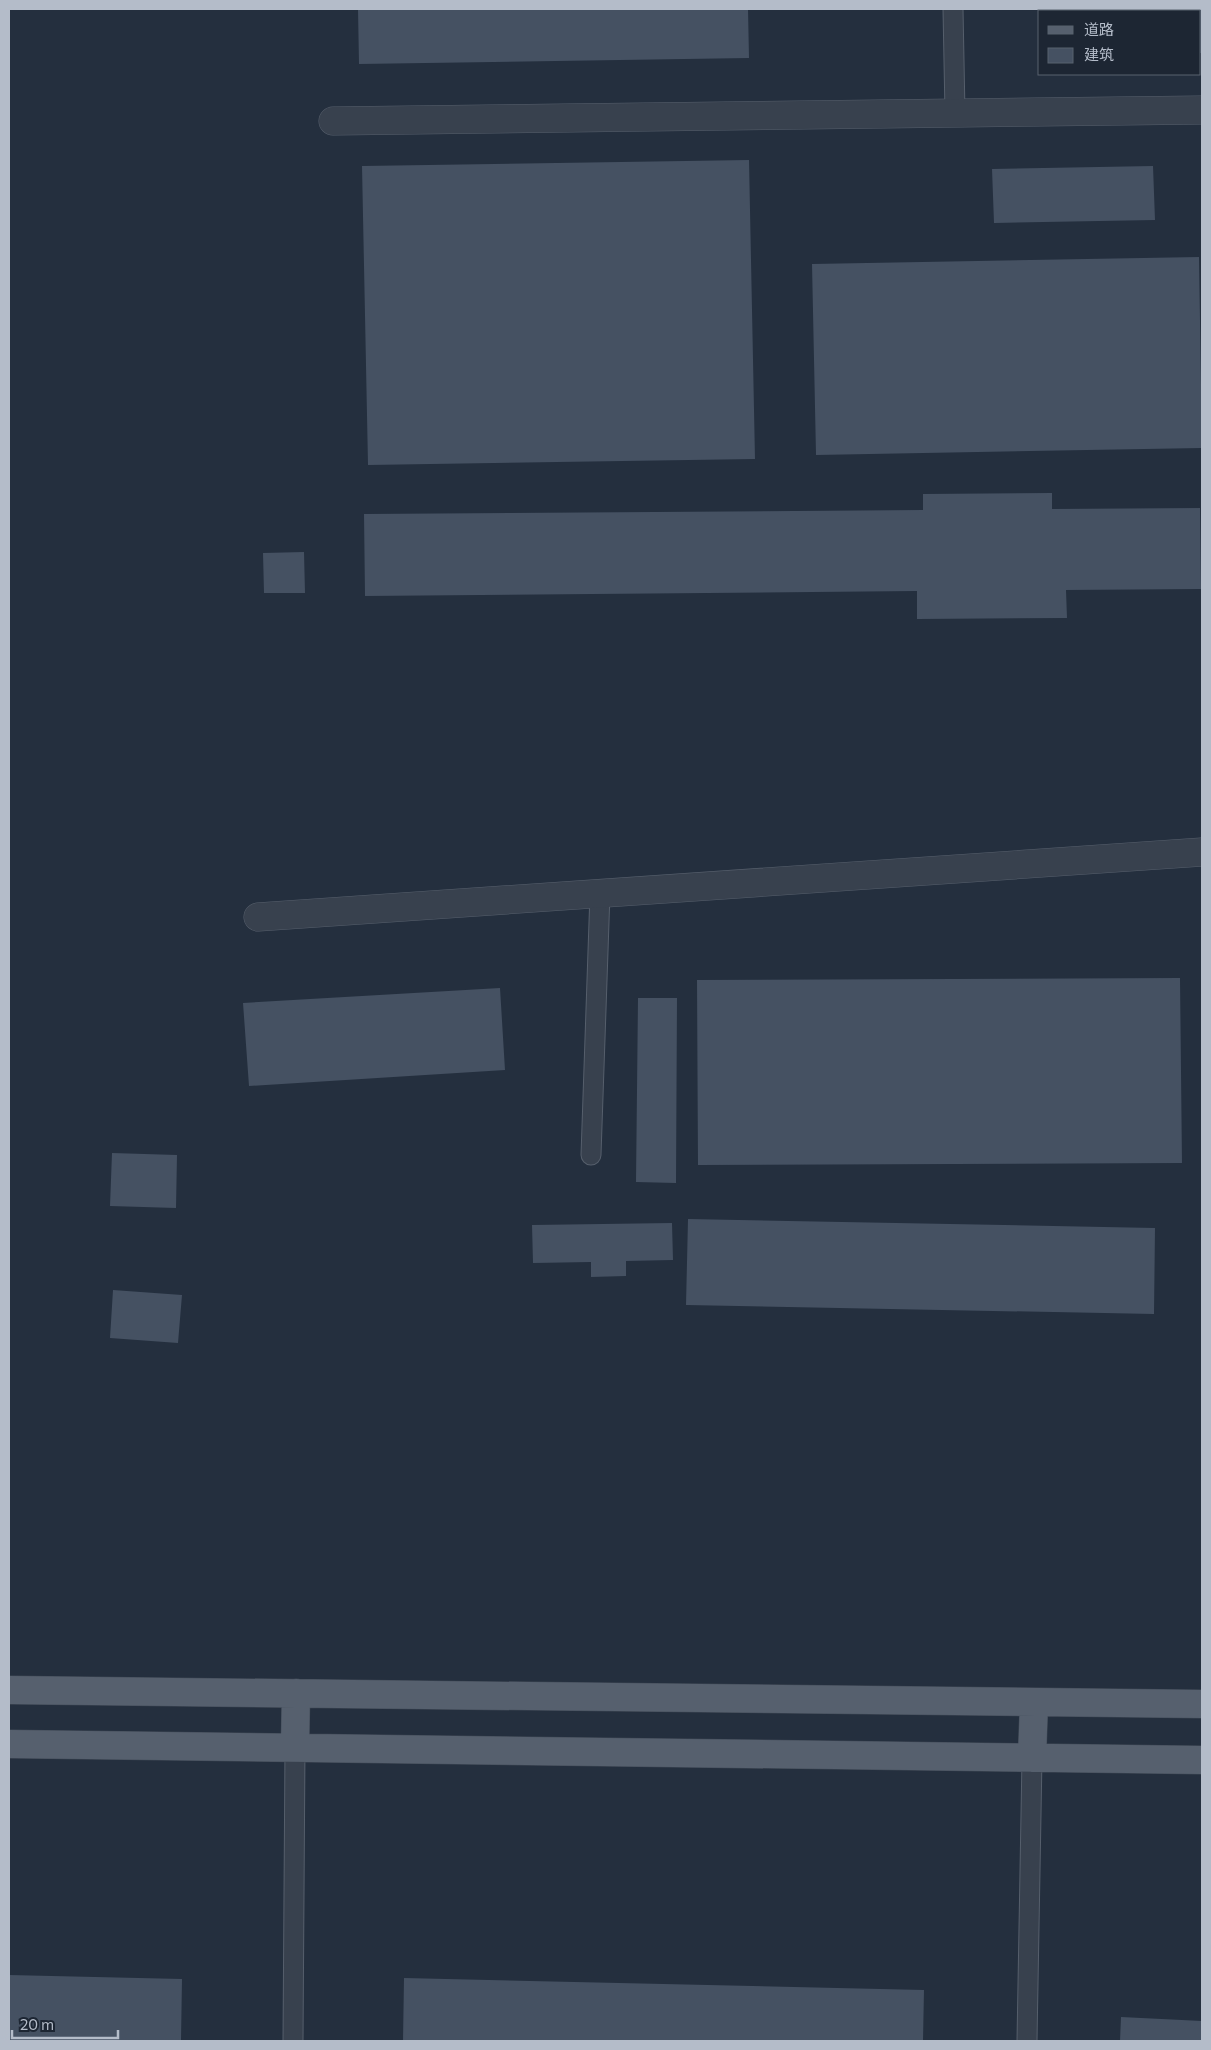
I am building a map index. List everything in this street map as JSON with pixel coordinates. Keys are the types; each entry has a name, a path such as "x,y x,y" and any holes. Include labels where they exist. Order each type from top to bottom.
{"main road":[{"path":"9,1690 1202,1704"},
{"path":"295,1746 296,1693"},
{"path":"1032,1758 1034,1702"},
{"path":"9,1744 295,1746 1202,1760"}],"street":[{"path":"333,121 1202,110"},
{"path":"258,917 1202,852"}],"lane":[{"path":"953,9 954,113"},
{"path":"591,1155 600,893"},
{"path":"293,2041 295,1746"},
{"path":"1027,2041 1032,1758"}],"building":[{"path":"358,9 748,9 749,58 359,64"},
{"path":"1202,9 1202,53 1201,10 1120,10"},
{"path":"749,160 755,459 368,465 362,166"},
{"path":"1153,166 1155,220 994,223 992,169"},
{"path":"1199,257 1202,448 816,455 812,264"},
{"path":"1052,493 1052,509 1200,508 1201,589 1066,590 1067,618 917,619 917,591 365,596 364,514 923,510 923,494"},
{"path":"304,552 305,593 264,593 263,553"},
{"path":"1180,978 1182,1163 698,1165 697,980"},
{"path":"500,988 505,1070 249,1086 243,1003"},
{"path":"638,998 677,998 676,1183 636,1182"},
{"path":"112,1153 177,1155 176,1208 110,1206"},
{"path":"688,1219 1155,1228 1154,1314 686,1305"},
{"path":"672,1223 673,1260 626,1261 626,1276 591,1277 591,1262 533,1263 532,1225"},
{"path":"113,1290 182,1295 178,1343 110,1338"},
{"path":"9,1975 182,1979 181,2041 9,2041"},
{"path":"404,1978 924,1990 923,2041 403,2041"},
{"path":"1121,2017 1202,2021 1202,2041 1120,2041"}]}
